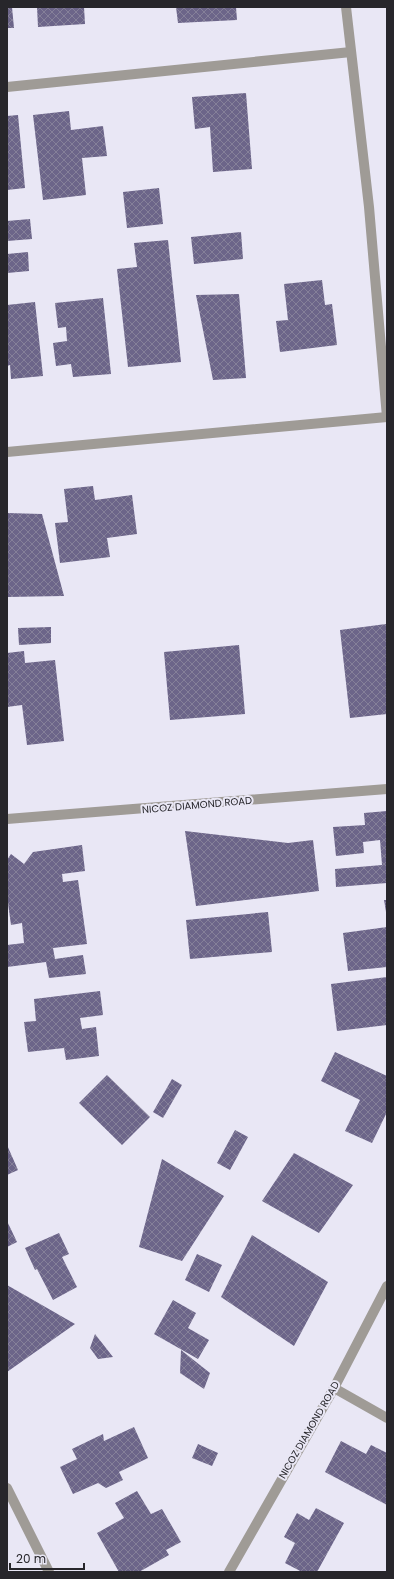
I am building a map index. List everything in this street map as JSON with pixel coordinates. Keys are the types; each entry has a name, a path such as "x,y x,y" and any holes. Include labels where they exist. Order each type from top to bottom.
{"street":[{"path":"7,452 387,417 369,207 346,7"},
{"path":"7,87 351,52"},
{"name":"NICOZ DIAMOND ROAD","path":"7,819 387,789"},
{"name":"NICOZ DIAMOND ROAD","path":"229,1572 334,1388 387,1286"},
{"path":"334,1388 387,1418"},
{"path":"7,1488 50,1572"}],"building":[{"path":"7,7 12,7 14,28 7,28"},
{"path":"37,7 84,7 85,24 38,27"},
{"path":"176,7 236,7 237,20 178,23"},
{"path":"246,93 252,169 213,172 210,127 195,129 192,97"},
{"path":"69,111 71,130 103,126 107,156 82,158 86,195 43,200 33,115"},
{"path":"18,115 25,188 7,190 7,116"},
{"path":"159,188 163,224 127,228 123,192"},
{"path":"30,219 32,239 7,241 7,221"},
{"path":"241,232 243,259 194,264 191,237"},
{"path":"168,240 181,362 128,367 117,269 137,267 134,243"},
{"path":"28,252 29,271 7,273 7,254"},
{"path":"322,280 325,305 332,304 337,345 280,352 276,321 288,320 284,284"},
{"path":"239,294 246,378 213,380 196,295"},
{"path":"103,298 111,374 73,377 71,364 56,366 53,343 67,341 66,327 58,328 55,303"},
{"path":"35,302 43,376 11,379 10,365 7,366 7,305"},
{"path":"93,486 95,500 132,495 137,534 107,538 110,557 60,563 55,523 68,522 64,489"},
{"path":"7,513 42,514 64,596 7,597"},
{"path":"386,624 387,714 350,718 340,630"},
{"path":"51,627 51,643 19,645 18,628"},
{"path":"239,645 245,714 170,720 164,652"},
{"path":"24,651 25,663 55,660 64,741 27,745 22,705 7,707 7,653"},
{"path":"387,811 387,883 336,887 335,869 382,865 380,840 363,842 364,853 336,856 333,827 365,825 364,813"},
{"path":"185,831 288,843 313,840 319,891 196,906"},
{"path":"82,845 85,871 62,874 63,882 78,880 87,944 53,948 55,959 83,955 86,974 49,978 46,962 7,967 7,945 24,943 22,923 11,925 7,896 7,860 11,854 24,864 33,852"},
{"path":"384,900 387,900 387,912 386,912"},
{"path":"268,912 272,952 190,959 186,920"},
{"path":"387,927 387,967 348,971 343,933"},
{"path":"387,977 387,1025 337,1031 331,984"},
{"path":"100,991 103,1015 80,1018 82,1029 96,1027 99,1056 66,1060 64,1048 28,1052 24,1022 36,1021 34,999"},
{"path":"335,1052 387,1076 387,1115 386,1114 372,1143 345,1131 360,1100 321,1081"},
{"path":"107,1075 150,1117 122,1145 79,1103"},
{"path":"172,1079 182,1085 163,1118 153,1112"},
{"path":"235,1130 248,1137 230,1170 217,1163"},
{"path":"7,1145 18,1170 7,1175"},
{"path":"294,1153 353,1185 319,1233 262,1201"},
{"path":"162,1159 224,1196 182,1261 139,1247"},
{"path":"7,1221 17,1242 7,1247"},
{"path":"59,1233 69,1254 62,1257 77,1287 53,1300 37,1269 35,1270 25,1248"},
{"path":"252,1235 328,1282 294,1346 221,1297"},
{"path":"197,1254 222,1265 209,1292 185,1280"},
{"path":"7,1285 75,1324 7,1372"},
{"path":"173,1300 196,1313 188,1328 209,1340 198,1359 154,1334"},
{"path":"95,1334 113,1357 98,1359 90,1348"},
{"path":"181,1350 210,1373 204,1389 180,1373"},
{"path":"134,1427 148,1458 119,1472 123,1480 106,1488 98,1483 73,1494 60,1467 77,1459 72,1449 103,1434 104,1441"},
{"path":"341,1441 366,1454 371,1445 387,1453 387,1505 325,1472"},
{"path":"198,1444 218,1453 212,1466 192,1458"},
{"path":"137,1491 151,1514 162,1509 181,1542 166,1550 169,1555 139,1572 119,1572 97,1533 124,1518 115,1503"},
{"path":"316,1508 344,1523 317,1572 302,1572 285,1563 295,1543 284,1537 297,1513 309,1520"}]}
